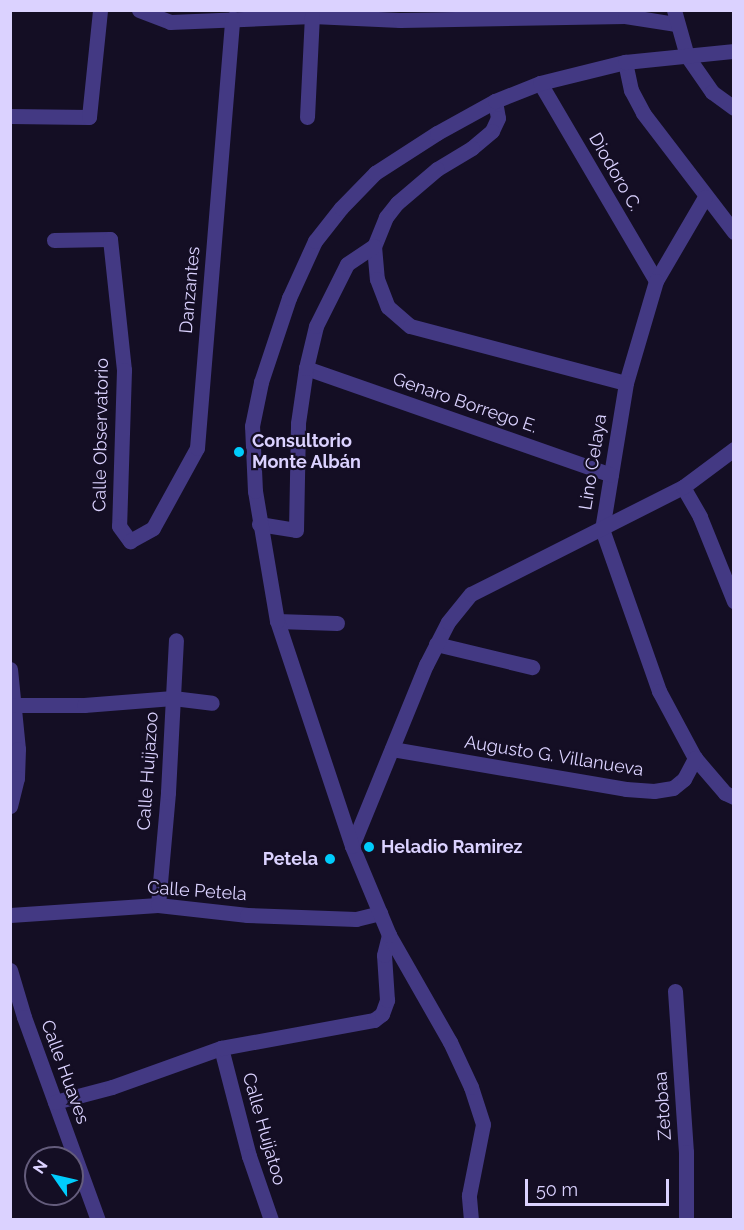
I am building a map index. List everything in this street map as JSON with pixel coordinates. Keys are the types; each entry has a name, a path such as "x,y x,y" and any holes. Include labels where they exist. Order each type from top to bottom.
{"street":[{"path":"10,116 89,117 100,10"},
{"path":"139,10 170,22 312,16 400,20 675,17 687,56 712,92 734,108"},
{"path":"307,117 312,16"},
{"name":"Danzantes","path":"130,541 153,528 197,448 232,18"},
{"path":"471,1220 469,1195 483,1125 471,1087 450,1042 389,935 352,846 277,621 259,524 252,426 269,351 289,298 315,241 341,208 375,173 437,133 495,101 540,83 625,62 734,51"},
{"path":"625,62 631,90 642,113 734,232"},
{"name":"Diodoro C.","path":"540,83 656,281"},
{"path":"495,101 498,118 492,131 472,148 437,169 397,203 386,217 374,246 377,279 388,307 410,326 626,383"},
{"name":"Lino Celaya","path":"705,197 656,281 626,383 602,529 659,691 695,758 731,792"},
{"name":"Calle Observatorio","path":"54,240 110,239 124,370 119,526 130,541"},
{"path":"259,524 296,530 298,423 306,368 316,326 347,264 374,246"},
{"name":"Genaro Borrego E.","path":"306,368 611,475"},
{"path":"352,846 402,720 436,644 448,622 471,594 683,487 734,449"},
{"path":"683,487 700,518 734,601"},
{"path":"277,621 337,624"},
{"name":"Calle Huijazoo","path":"158,905 168,792 176,640"},
{"path":"436,644 532,667"},
{"path":"10,669 16,705 17,778 10,806"},
{"path":"16,705 84,705 172,698 212,703"},
{"name":"Augusto G. Villanueva","path":"392,749 626,789 654,791 673,788 684,780 695,758"},
{"name":"Calle Petela","path":"10,915 158,905 247,915 356,919 380,913"},
{"path":"55,1102 112,1087 221,1048 374,1020 382,1014 387,1000 384,955 389,935"},
{"name":"Calle Huaves","path":"10,970 24,1017 98,1220"},
{"name":"Zetobaa","path":"675,991 686,1152 686,1220"},
{"name":"Calle Huijatoo","path":"221,1048 249,1156 271,1220"}],"place":[{"name":"Consultorio Monte Albán","path":"239,452"},
{"name":"Heladio Ramirez","path":"369,847"},
{"name":"Petela","path":"330,859"}]}
